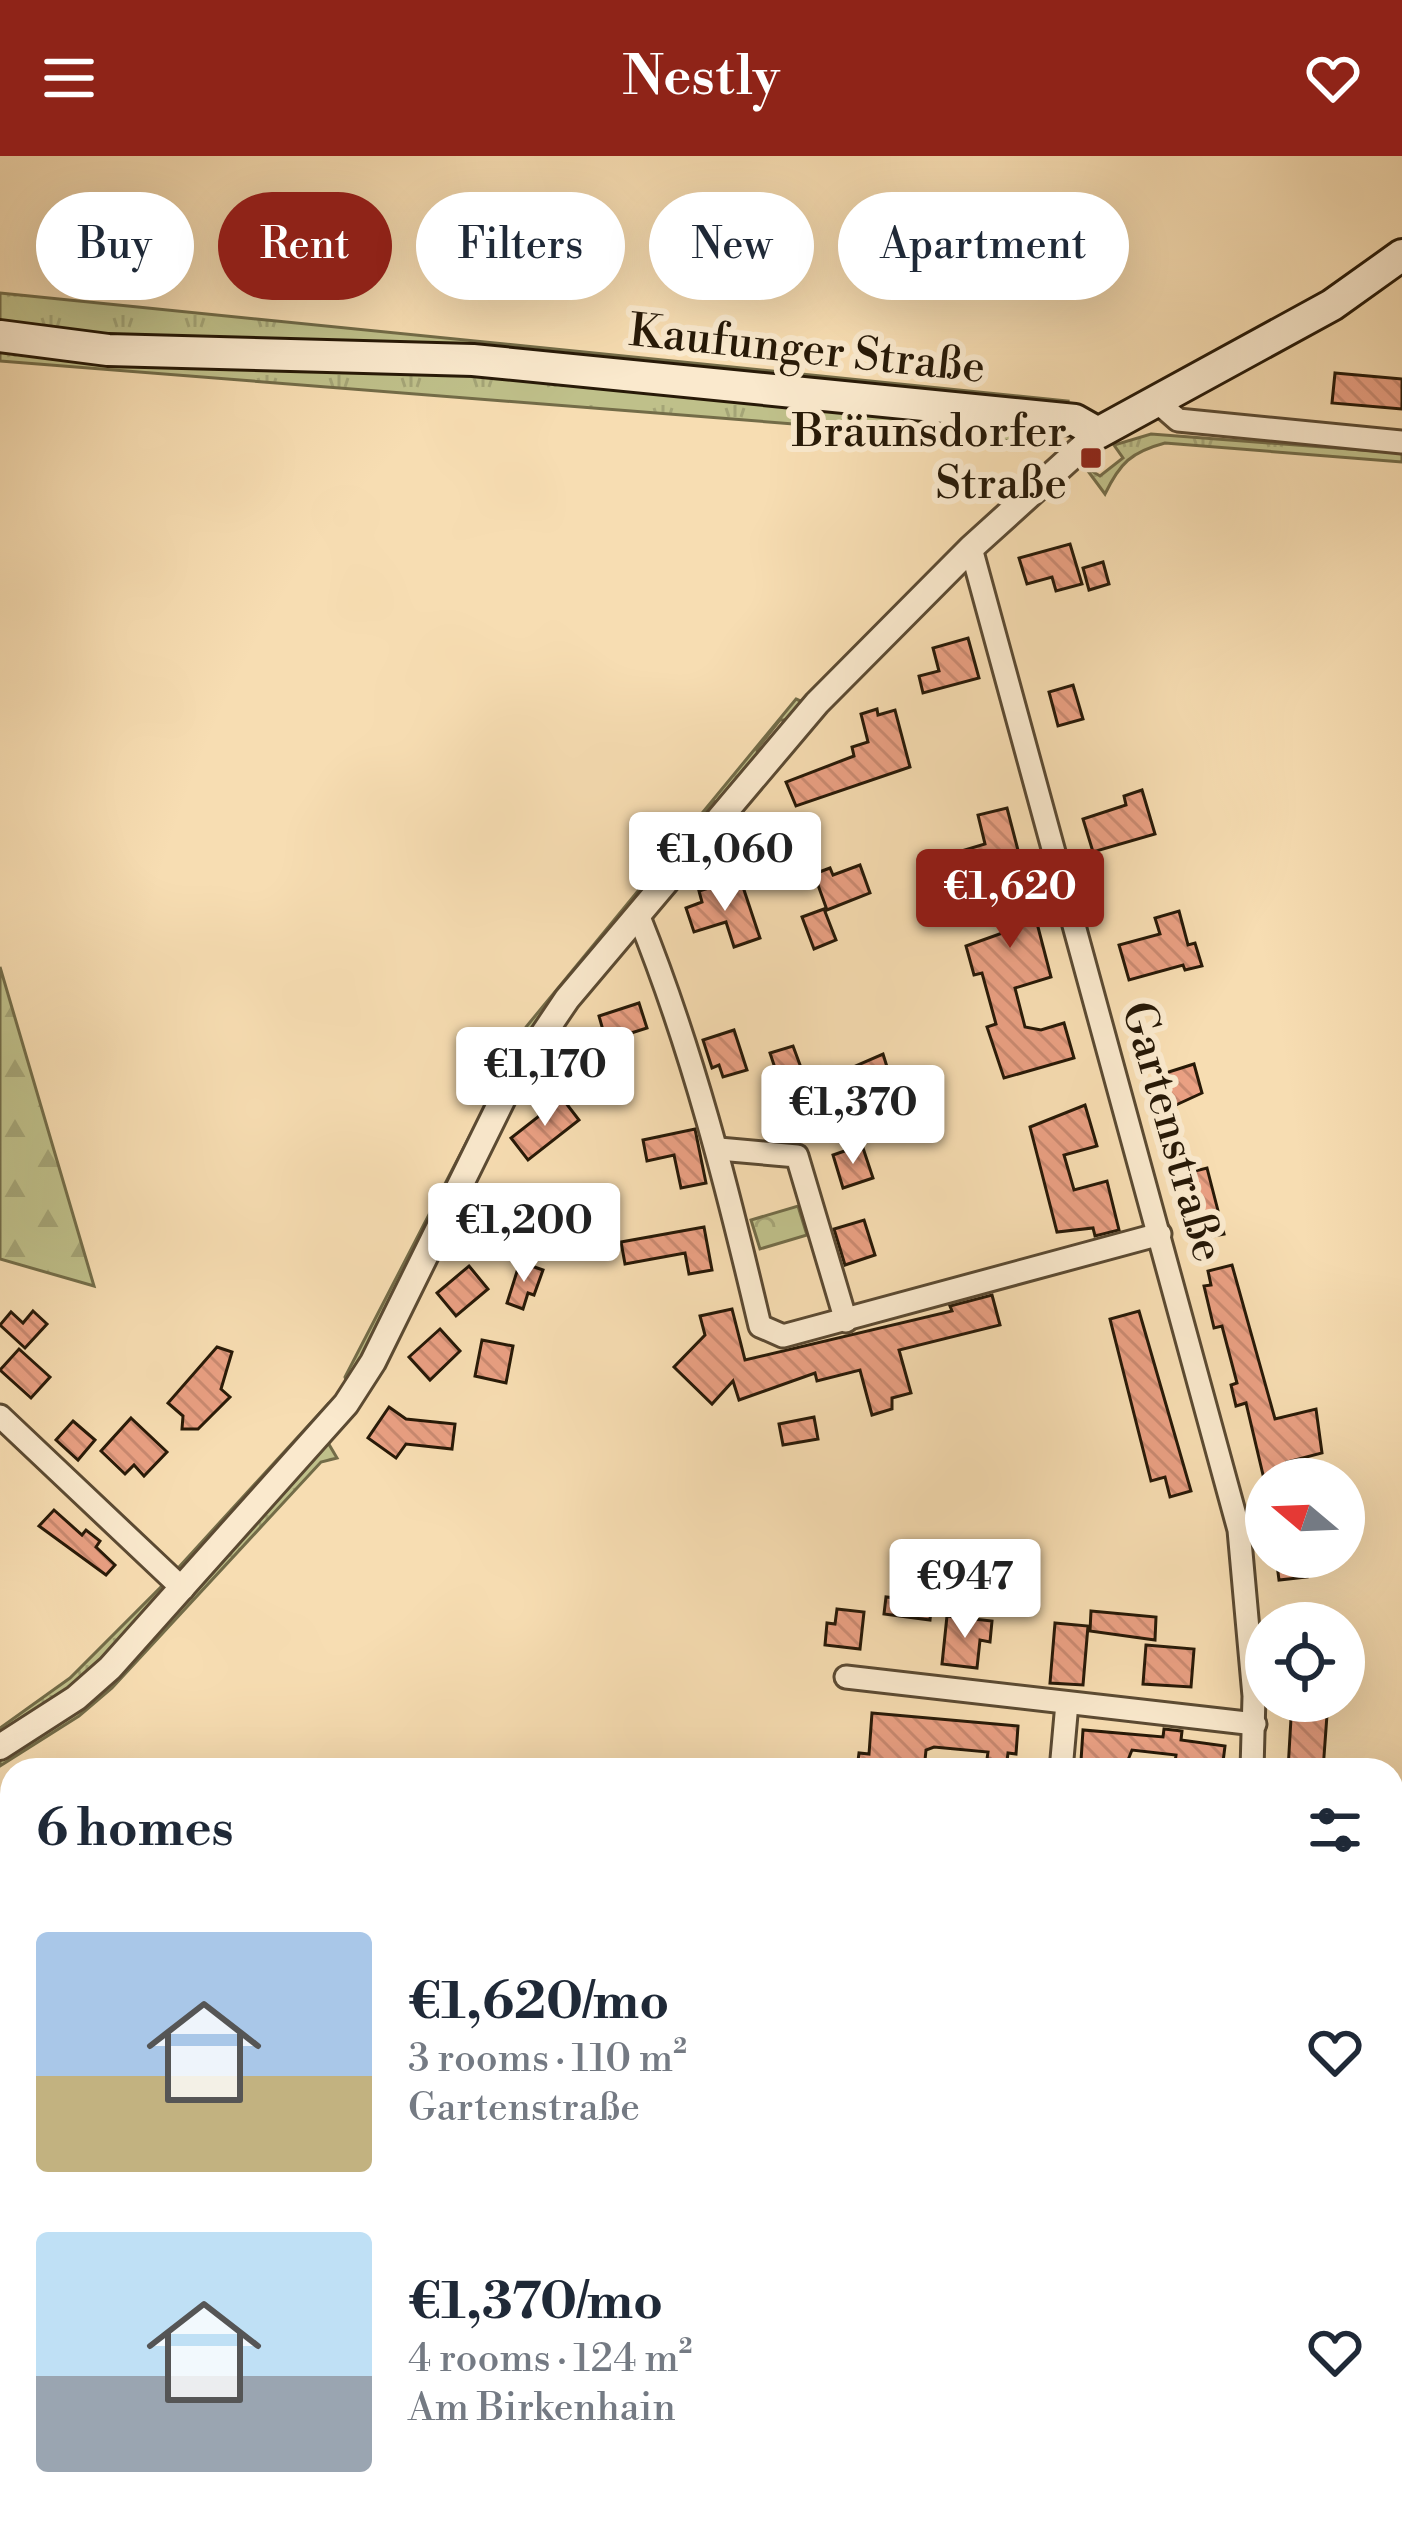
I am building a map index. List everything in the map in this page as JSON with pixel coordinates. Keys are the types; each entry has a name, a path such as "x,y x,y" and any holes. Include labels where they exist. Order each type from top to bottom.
{"main road":[{"path":"1098,433 1332,305 1402,255"},
{"name":"Kaufunger Straße","path":"0,336 108,350 472,360 1075,420 1098,433"}],"street":[{"path":"1154,399 1178,420 1402,442"},
{"path":"0,1748 76,1698 183,1589 323,1431 373,1362 528,1053 817,703 971,548 1098,433"},
{"name":"Gartenstraße","path":"971,548 1019,739 1239,1530 1255,1724 1253,1758"},
{"path":"639,916 682,1023 760,1326 783,1336 1160,1234"},
{"path":"718,1149 797,1156 846,1321"},
{"path":"0,1416 183,1589"},
{"path":"846,1677 1255,1724"},
{"path":"1062,1758 1067,1703"}],"green space":[{"path":"0,293 1068,401 1059,445 0,361"},
{"path":"1151,434 1402,453 1402,462 1165,443 1128,460 1105,494 1085,467 1100,476 1123,458 1114,445"},
{"path":"796,699 803,702 789,720 780,720 757,749 758,758 723,801 713,802 679,843 679,853 552,1002 515,1054 348,1385 345,1377 526,1027"},
{"path":"0,967 94,1286 0,1259"},
{"path":"798,1206 807,1235 760,1249 751,1220"},
{"path":"327,1405 327,1413 183,1570 179,1567"},
{"path":"327,1441 337,1458 321,1462 112,1688 79,1716 13,1758 0,1758"},
{"path":"161,1587 166,1595 79,1684 0,1737 0,1728 70,1678"}],"building":[{"path":"1335,373 1402,379 1402,409 1332,403"},
{"path":"1070,544 1082,584 1056,591 1052,577 1027,584 1019,558"},
{"path":"1103,562 1109,584 1089,590 1083,568"},
{"path":"968,638 979,678 923,693 919,676 939,671 933,648"},
{"path":"1073,685 1083,719 1058,726 1049,692"},
{"path":"877,709 878,715 895,710 910,767 796,806 786,782 854,756 852,747 868,742 861,714"},
{"path":"1142,790 1155,834 1093,852 1083,819 1126,805 1124,796"},
{"path":"1007,808 1051,977 1015,988 1025,1027 1041,1030 1064,1023 1074,1058 1004,1078 987,1027 996,1024 982,973 974,975 966,946 1008,931 998,890 970,897 958,852 985,844 978,815"},
{"path":"783,819 791,840 750,856 741,836"},
{"path":"860,865 870,893 827,910 814,874 830,868 833,875"},
{"path":"722,884 725,893 743,887 760,938 734,947 726,922 694,932 686,908 702,902 699,891"},
{"path":"824,909 836,940 814,949 802,917"},
{"path":"1179,911 1188,945 1195,943 1202,966 1185,970 1183,965 1129,980 1119,945 1160,934 1155,918"},
{"path":"639,1003 647,1028 606,1041 599,1016"},
{"path":"734,1030 747,1070 723,1077 719,1065 712,1068 703,1040"},
{"path":"793,1046 806,1081 782,1089 770,1053"},
{"path":"883,1054 893,1086 846,1102 837,1074"},
{"path":"1194,1064 1202,1093 1165,1110 1156,1076"},
{"path":"562,1098 579,1120 528,1160 511,1138"},
{"path":"1085,1105 1097,1146 1064,1155 1074,1190 1107,1181 1119,1230 1095,1236 1093,1228 1057,1232 1030,1127"},
{"path":"695,1129 706,1183 681,1188 674,1155 647,1161 643,1140"},
{"path":"862,1145 873,1178 843,1188 833,1155"},
{"path":"1207,1168 1224,1234 1192,1240 1178,1188 1194,1184 1191,1172"},
{"path":"509,1192 528,1215 488,1249 469,1226"},
{"path":"544,1204 569,1212 560,1239 536,1231"},
{"path":"864,1220 875,1255 845,1265 834,1229"},
{"path":"704,1227 712,1270 689,1274 685,1253 625,1264 621,1242"},
{"path":"520,1262 543,1270 523,1309 507,1303"},
{"path":"1232,1265 1275,1419 1316,1409 1322,1453 1259,1458 1246,1403 1236,1406 1231,1385 1237,1383 1222,1326 1214,1328 1204,1286 1211,1285 1208,1271"},
{"path":"469,1266 488,1289 456,1316 437,1293"},
{"path":"992,1295 1000,1325 899,1350 911,1393 892,1398 892,1409 872,1415 860,1370 817,1381 815,1373 739,1400 733,1381 712,1404 674,1367 705,1335 700,1316 732,1309 745,1360 952,1311 950,1306"},
{"path":"33,1311 47,1324 25,1348 0,1325 11,1312 23,1323"},
{"path":"1139,1311 1191,1491 1170,1497 1165,1477 1151,1481 1110,1319"},
{"path":"440,1329 460,1351 430,1380 409,1357"},
{"path":"482,1340 513,1346 506,1383 475,1376"},
{"path":"217,1347 232,1352 221,1389 230,1397 198,1429 182,1429 183,1416 168,1403"},
{"path":"19,1349 50,1377 31,1398 0,1370"},
{"path":"389,1407 406,1419 455,1424 452,1449 406,1444 396,1458 368,1438"},
{"path":"814,1417 818,1439 783,1445 779,1424"},
{"path":"131,1418 167,1452 144,1476 134,1465 125,1474 101,1451"},
{"path":"73,1421 95,1440 78,1460 56,1440"},
{"path":"54,1510 82,1535 86,1530 100,1541 96,1547 115,1565 106,1575 39,1526"},
{"path":"914,1589 933,1590 930,1620 884,1614 886,1597 913,1600"},
{"path":"837,1609 864,1612 860,1649 825,1645 827,1623 835,1624"},
{"path":"1091,1611 1156,1617 1155,1640 1090,1631"},
{"path":"947,1616 992,1621 990,1642 980,1640 977,1668 942,1664"},
{"path":"1055,1623 1088,1626 1083,1685 1050,1683"},
{"path":"1146,1645 1194,1649 1191,1687 1143,1684"},
{"path":"872,1713 1018,1726 1016,1754 1008,1753 1007,1758 934,1747 926,1750 925,1758 858,1758 859,1753 869,1754"},
{"path":"1291,1722 1326,1722 1324,1758 1289,1758"},
{"path":"1164,1729 1182,1731 1181,1740 1225,1746 1224,1758 1176,1758 1132,1750 1129,1758 1081,1758 1083,1730 1163,1737"}],"place":[{"name":"Bräunsdorfer Straße","path":"1091,458"}]}
